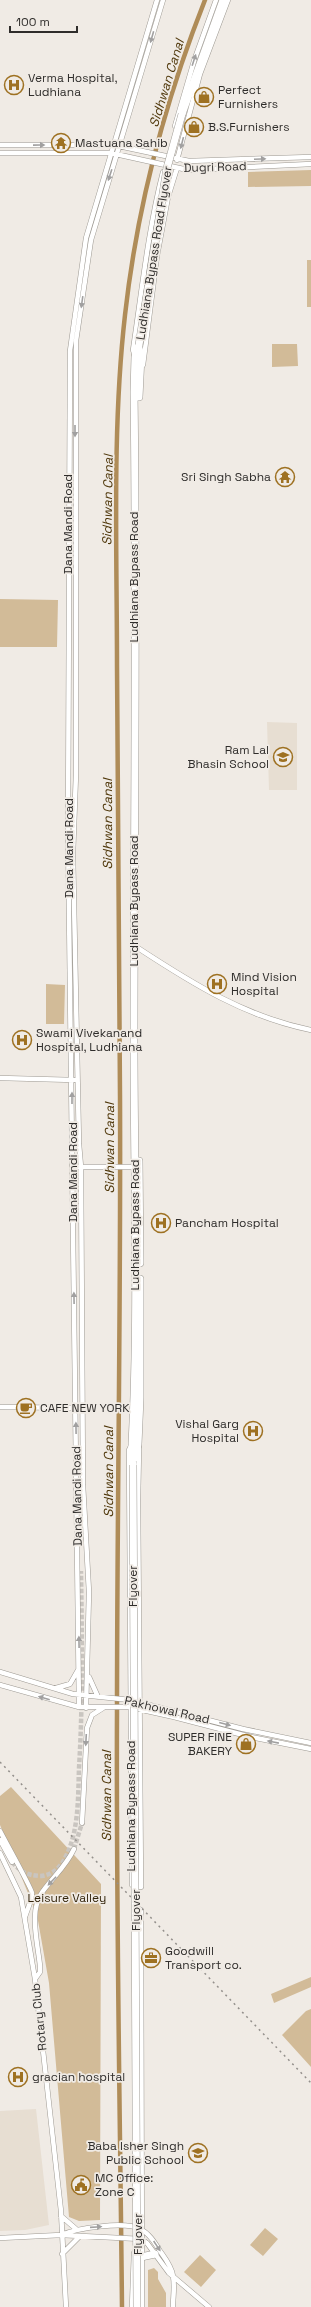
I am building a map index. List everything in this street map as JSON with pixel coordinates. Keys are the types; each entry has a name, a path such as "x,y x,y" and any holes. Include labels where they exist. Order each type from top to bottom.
{"highway":[{"name":"Ludhiana Bypass Road Flyover","path":"135,357 139,346 168,162 190,88 223,0"},
{"name":"Ludhiana Bypass Road Flyover","path":"139,346 141,370"},
{"name":"Ludhiana Bypass Road","path":"135,357 135,1444"},
{"name":"Ludhiana Bypass Road","path":"135,1444 141,1302 138,948 140,859 139,392 141,370"},
{"name":"Flyover","path":"135,1444 133,1465 138,2307"},
{"path":"141,2257 155,2254"}],"street":[{"name":"Dana Mandi Road","path":"79,1707 79,1560 68,833 70,351 86,238 157,0"},
{"path":"86,1708 88,1673 87,1555 83,1486 81,1167 73,854 76,774 75,357 91,240 162,0"},
{"path":"135,357 133,350 143,276 164,165 194,61 216,0"},
{"path":"177,160 200,74 228,0"},
{"name":"Dugri Road","path":"0,145 114,145 166,158 189,161 311,157"},
{"name":"Dugri Road","path":"0,153 111,153 188,170 311,164"},
{"path":"141,370 145,356 157,256 168,197 177,168"},
{"path":"138,948 170,969 250,1013 275,1022 311,1030"},
{"path":"0,1078 78,1080"},
{"path":"73,1167 134,1167"},
{"path":"0,1407 82,1408"},
{"name":"Ludhiana Bypass Road","path":"135,1444 140,1702 141,1886 132,1884 129,1707 129,1450 135,1444"},
{"path":"81,1571 79,1560 87,1555"},
{"path":"54,1689 70,1684 79,1666"},
{"name":"Pakhowal Road","path":"0,1672 79,1697 86,1695 109,1699 130,1700 243,1729 311,1743"},
{"path":"88,1673 98,1697"},
{"name":"Pakhowal Road","path":"0,1685 79,1707 129,1707 251,1737 311,1749"},
{"path":"62,1693 79,1697"},
{"path":"82,1823 87,1728 92,1716 103,1708"},
{"path":"0,1831 20,1871 31,1885 32,1893 25,1919"},
{"path":"0,1840 12,1862"},
{"path":"35,1979 40,1972 35,1919 36,1904 43,1891 67,1863 74,1849"},
{"name":"Rotary Club","path":"0,1853 21,1897 35,1979 61,2216 66,2307"},
{"path":"132,2307 132,1905 141,1910 142,2307"},
{"path":"61,2216 76,2229"},
{"path":"61,2234 76,2229 108,2226 133,2226 141,2229 157,2246 173,2276 173,2307"},
{"path":"0,2238 61,2234 80,2236 133,2237 141,2239 173,2276 209,2307"},
{"path":"62,2254 80,2236"}],"shaded area":[{"name":"Ram Lal Bhasin School","path":"267,722 297,723 297,790 269,790"},
{"path":"36,2109 49,2225 25,2230 0,2231 0,2111"}],"green space":[{"path":"311,170 311,186 248,187 248,172"},
{"path":"307,260 311,260 311,307 307,307"},
{"path":"272,344 297,344 298,366 272,367"},
{"path":"0,599 58,600 57,647 0,647"},
{"path":"46,984 65,985 64,1024 46,1024"},
{"name":"Leisure Valley","path":"11,1787 101,1884 100,2220 79,2221 69,2217 49,1983 37,1915 0,1825 0,1796"},
{"path":"311,1977 311,1987 274,2003 271,1994"},
{"path":"311,2009 311,2067 282,2035 306,2011"},
{"path":"265,2228 278,2239 263,2256 250,2245"},
{"path":"200,2255 216,2270 201,2287 184,2272"},
{"path":"154,2268 158,2272 158,2279 166,2293 166,2307 148,2307 148,2270"}],"waterway":[{"name":"Sidhwan Canal","path":"122,2307 117,1787 120,1173 116,534 118,402 125,315 130,275 145,195 165,116 177,77 205,0"}],"tunnel":[{"path":"12,1862 21,1871 27,1874 44,1876 58,1868 70,1848 73,1837 78,1802 81,1719 81,1571"},
{"path":"74,1849 82,1823"}],"railway":[{"path":"0,1762 311,2083"}],"place":[{"name":"Verma Hospital, Ludhiana","path":"14,85"},
{"name":"Perfect Furnishers","path":"204,97"},
{"name":"B.S.Furnishers","path":"194,127"},
{"name":"Mastuana Sahib","path":"61,143"},
{"name":"Sri Singh Sabha","path":"285,477"},
{"name":"Ram Lal Bhasin School","path":"283,757"},
{"name":"Mind Vision Hospital","path":"217,984"},
{"name":"Swami Vivekanand Hospital, Ludhiana","path":"22,1040"},
{"name":"Pancham Hospital","path":"161,1223"},
{"name":"CAFE NEW YORK","path":"26,1408"},
{"name":"Vishal Garg Hospital","path":"253,1431"},
{"name":"SUPER FINE BAKERY","path":"246,1744"},
{"name":"Goodwill Transport co.","path":"151,1958"},
{"name":"gracian hospital","path":"18,2077"},
{"name":"Baba Isher Singh Public School","path":"198,2153"},
{"name":"MC Office: Zone C","path":"81,2185"}]}
